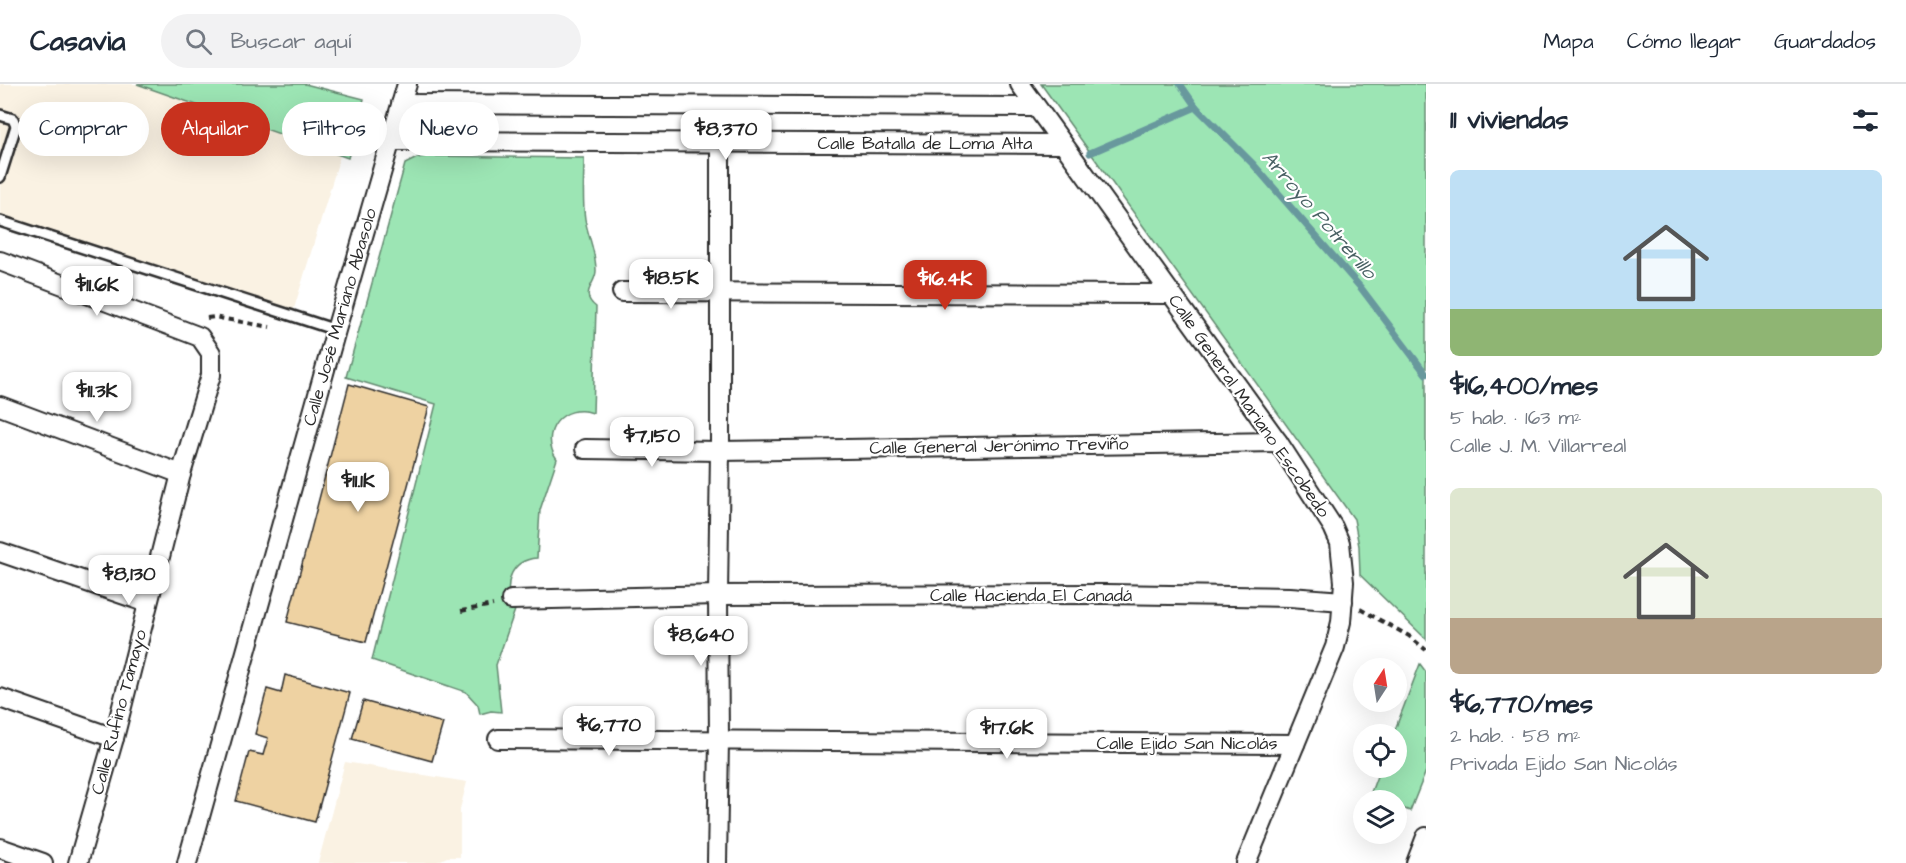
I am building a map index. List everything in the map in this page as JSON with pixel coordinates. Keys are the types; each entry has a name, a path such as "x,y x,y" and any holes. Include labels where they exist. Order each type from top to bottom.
{"street":[{"name":"Calle José Mariano Abasolo","path":"402,102 407,84"},
{"name":"Calle General Mariano Escobedo","path":"1020,84 1278,442 1323,511 1340,543 1343,563 1343,601 1335,647 1246,863"},
{"name":"Calle Batalla de Loma Alta","path":"499,105 1035,107"},
{"path":"717,863 720,106"},
{"name":"Calle José Mariano Abasolo","path":"187,863 399,111"},
{"name":"Calle Batalla de Loma Alta","path":"391,141 1062,144"},
{"path":"0,261 186,331"},
{"path":"622,292 1170,294"},
{"name":"Calle Rufino Tamayo","path":"78,863 114,738 181,474 212,375 211,353 200,337 186,331"},
{"path":"0,406 181,474"},
{"name":"Calle General Jerónimo Treviño","path":"585,449 720,451 1278,442"},
{"path":"0,552 148,603"},
{"name":"Calle Hacienda El Canadá","path":"511,600 718,595 1107,594 1290,597 1343,601"},
{"path":"0,698 114,738"},
{"name":"Calle Ejido San Nicolás","path":"498,739 1296,744"},
{"path":"1416,863 1426,837"},
{"path":"0,848 43,863"}],"lane":[{"path":"0,115 13,119 16,126 0,177"},
{"path":"0,220 336,330"}],"path":[{"path":"186,331 208,317 275,328"},
{"path":"461,611 511,600"},
{"path":"1343,601 1383,620 1426,650"}],"shaded area":[{"path":"0,84 137,84 188,102 161,102 161,156 270,156 270,131 282,135 282,156 340,156 290,322 0,228"},
{"path":"345,762 467,782 460,809 460,857 447,857 435,863 318,863"}],"green space":[{"path":"137,84 305,84 364,99 363,102 282,102 282,135 270,131 270,102 188,102"},
{"path":"1041,84 1426,84 1426,639 1360,575 1359,546 1354,519"},
{"path":"428,156 584,158 584,212 596,270 588,293 591,302 596,307 593,413 572,412 563,416 552,430 550,439 557,459 540,510 537,558 527,560 514,569 509,584 511,601 515,610 496,665 501,712 491,711 480,714 478,705 466,692 372,660 436,404 346,377 405,164"},
{"path":"1420,664 1426,672 1426,771 1410,811 1407,810 1407,790 1372,790 1376,778 1407,778 1407,724 1397,724 1402,712 1407,712 1407,698"}],"building":[{"path":"349,384 429,407 366,642 287,622"},
{"path":"285,675 350,693 315,822 236,801 249,752 263,755 268,738 255,734 267,689 281,693"},
{"path":"363,701 443,723 432,761 352,739"}],"waterway":[{"name":"Arroyo Potrerillo","path":"1180,84 1196,107 1253,164 1361,288 1426,374"},
{"path":"1090,153 1196,107"}]}
